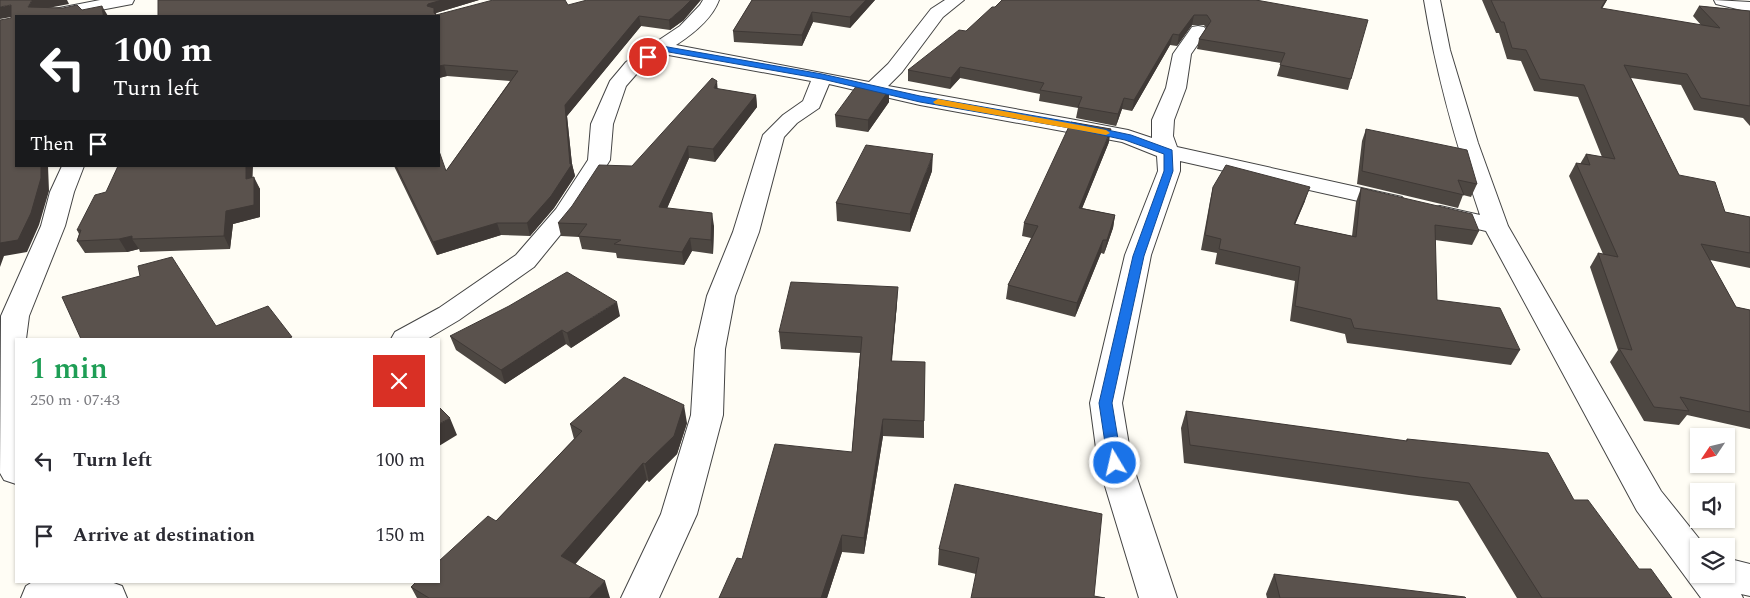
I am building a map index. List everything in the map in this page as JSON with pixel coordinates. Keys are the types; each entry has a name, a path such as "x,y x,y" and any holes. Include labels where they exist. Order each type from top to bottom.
{"street":[{"path":"49,15 126,0"},
{"path":"131,0 133,15"},
{"path":"407,338 449,314 525,261 565,214 599,160 602,124 617,85 634,66 686,30 708,7 711,0"},
{"path":"874,88 895,68 937,13 956,0"},
{"path":"1432,0 1444,59 1467,143 1496,226 1649,501 1690,554"},
{"path":"1722,0 1750,8"},
{"path":"1158,598 1115,463 1106,403 1138,256 1169,171 1168,152 1162,136 1163,120 1176,88 1182,54 1198,31"},
{"path":"662,48 822,77 920,99 1128,137 1168,152 1331,187 1496,226"},
{"path":"640,598 679,514 707,415 710,348 721,296 746,232 774,135 790,119 812,104 822,77"},
{"path":"15,467 6,423 6,370 15,316 53,226 62,192 73,167"},
{"path":"1735,577 1750,580"},
{"path":"1712,583 1724,598"},
{"path":"55,588 108,598"}],"building":[{"path":"0,0 32,0 28,7 63,8 77,5 82,10 102,6 103,15 15,15 15,167 41,167 41,178 31,213 18,240 0,243 0,20 11,18 11,5 0,7"},
{"path":"158,0 442,0 427,6 434,8 436,15 158,15"},
{"path":"493,0 565,0 568,5 587,0 691,0 669,20 639,16 565,105 570,164 572,164 551,196 527,223 497,223 433,242 396,167 440,167 440,154 446,171 518,71 440,66 440,15 436,15"},
{"path":"752,0 866,0 850,17 812,12 802,35 733,31"},
{"path":"1002,0 1256,0 1368,20 1351,79 1280,65 1285,53 1199,39 1211,21 1207,15 1194,15 1179,35 1173,34 1134,100 1124,98 1118,114 1078,107 1082,97 1040,90 1044,83 960,67 951,78 908,70 959,30 966,31"},
{"path":"1491,0 1606,0 1601,8 1720,28 1699,6 1750,11 1750,106 1701,98 1687,74 1624,65 1679,175 1715,182 1725,212 1750,217 1750,253 1701,244 1736,307 1750,310 1750,412 1680,397 1689,411 1654,407 1619,348 1632,350 1598,253 1618,257 1576,163 1590,165 1586,154 1615,159 1584,85 1540,79 1526,50 1512,48 1504,22 1501,22"},
{"path":"712,78 717,81 714,88 756,95 713,149 688,146 659,207 712,213 711,240 690,238 682,252 614,244 621,240 578,236 587,224 558,223 572,206 599,165 632,166"},
{"path":"857,85 889,90 868,120 835,115"},
{"path":"1071,122 1111,129 1079,208 1115,215 1107,240 1103,240 1077,303 1008,285 1038,226 1024,223"},
{"path":"1366,129 1467,150 1477,184 1458,180 1464,195 1362,171"},
{"path":"866,145 933,154 910,214 836,203"},
{"path":"1226,165 1310,187 1294,224 1356,237 1361,188 1472,214 1479,231 1435,225 1437,300 1500,308 1520,350 1354,328 1351,319 1295,306 1300,267 1219,249 1221,239 1205,235 1213,187"},
{"path":"118,167 246,167 246,179 254,177 254,205 226,211 224,236 132,239 132,236 119,239 77,241 81,230 77,230 95,195 106,192"},
{"path":"172,257 216,326 268,306 292,337 81,338 62,297 140,276 138,266"},
{"path":"567,272 617,302 567,333 562,330 501,370 450,336 509,306"},
{"path":"791,282 898,287 891,361 925,362 924,421 883,419 864,538 842,535 821,598 719,598 737,558 742,559 775,444 852,452 862,337 779,332"},
{"path":"624,377 684,405 674,436 645,464 643,463 561,556 605,581 589,598 429,598 411,587 415,583 440,583 440,560 488,516 496,521 582,431 570,424"},
{"path":"440,408 450,418 440,423"},
{"path":"1186,411 1407,441 1407,439 1548,453 1574,500 1588,500 1639,569 1651,569 1672,598 1542,598 1469,483 1190,445"},
{"path":"955,484 1102,514 1094,596 1105,598 971,598 979,558 939,549"},
{"path":"1274,574 1465,597 1466,598 1280,598"}],"slow traffic":[{"path":"938,102 1106,133"}],"route":[{"path":"648,57 662,48 822,77 920,99 1128,137 1168,152 1169,171 1138,256 1106,403 1115,463"}]}
